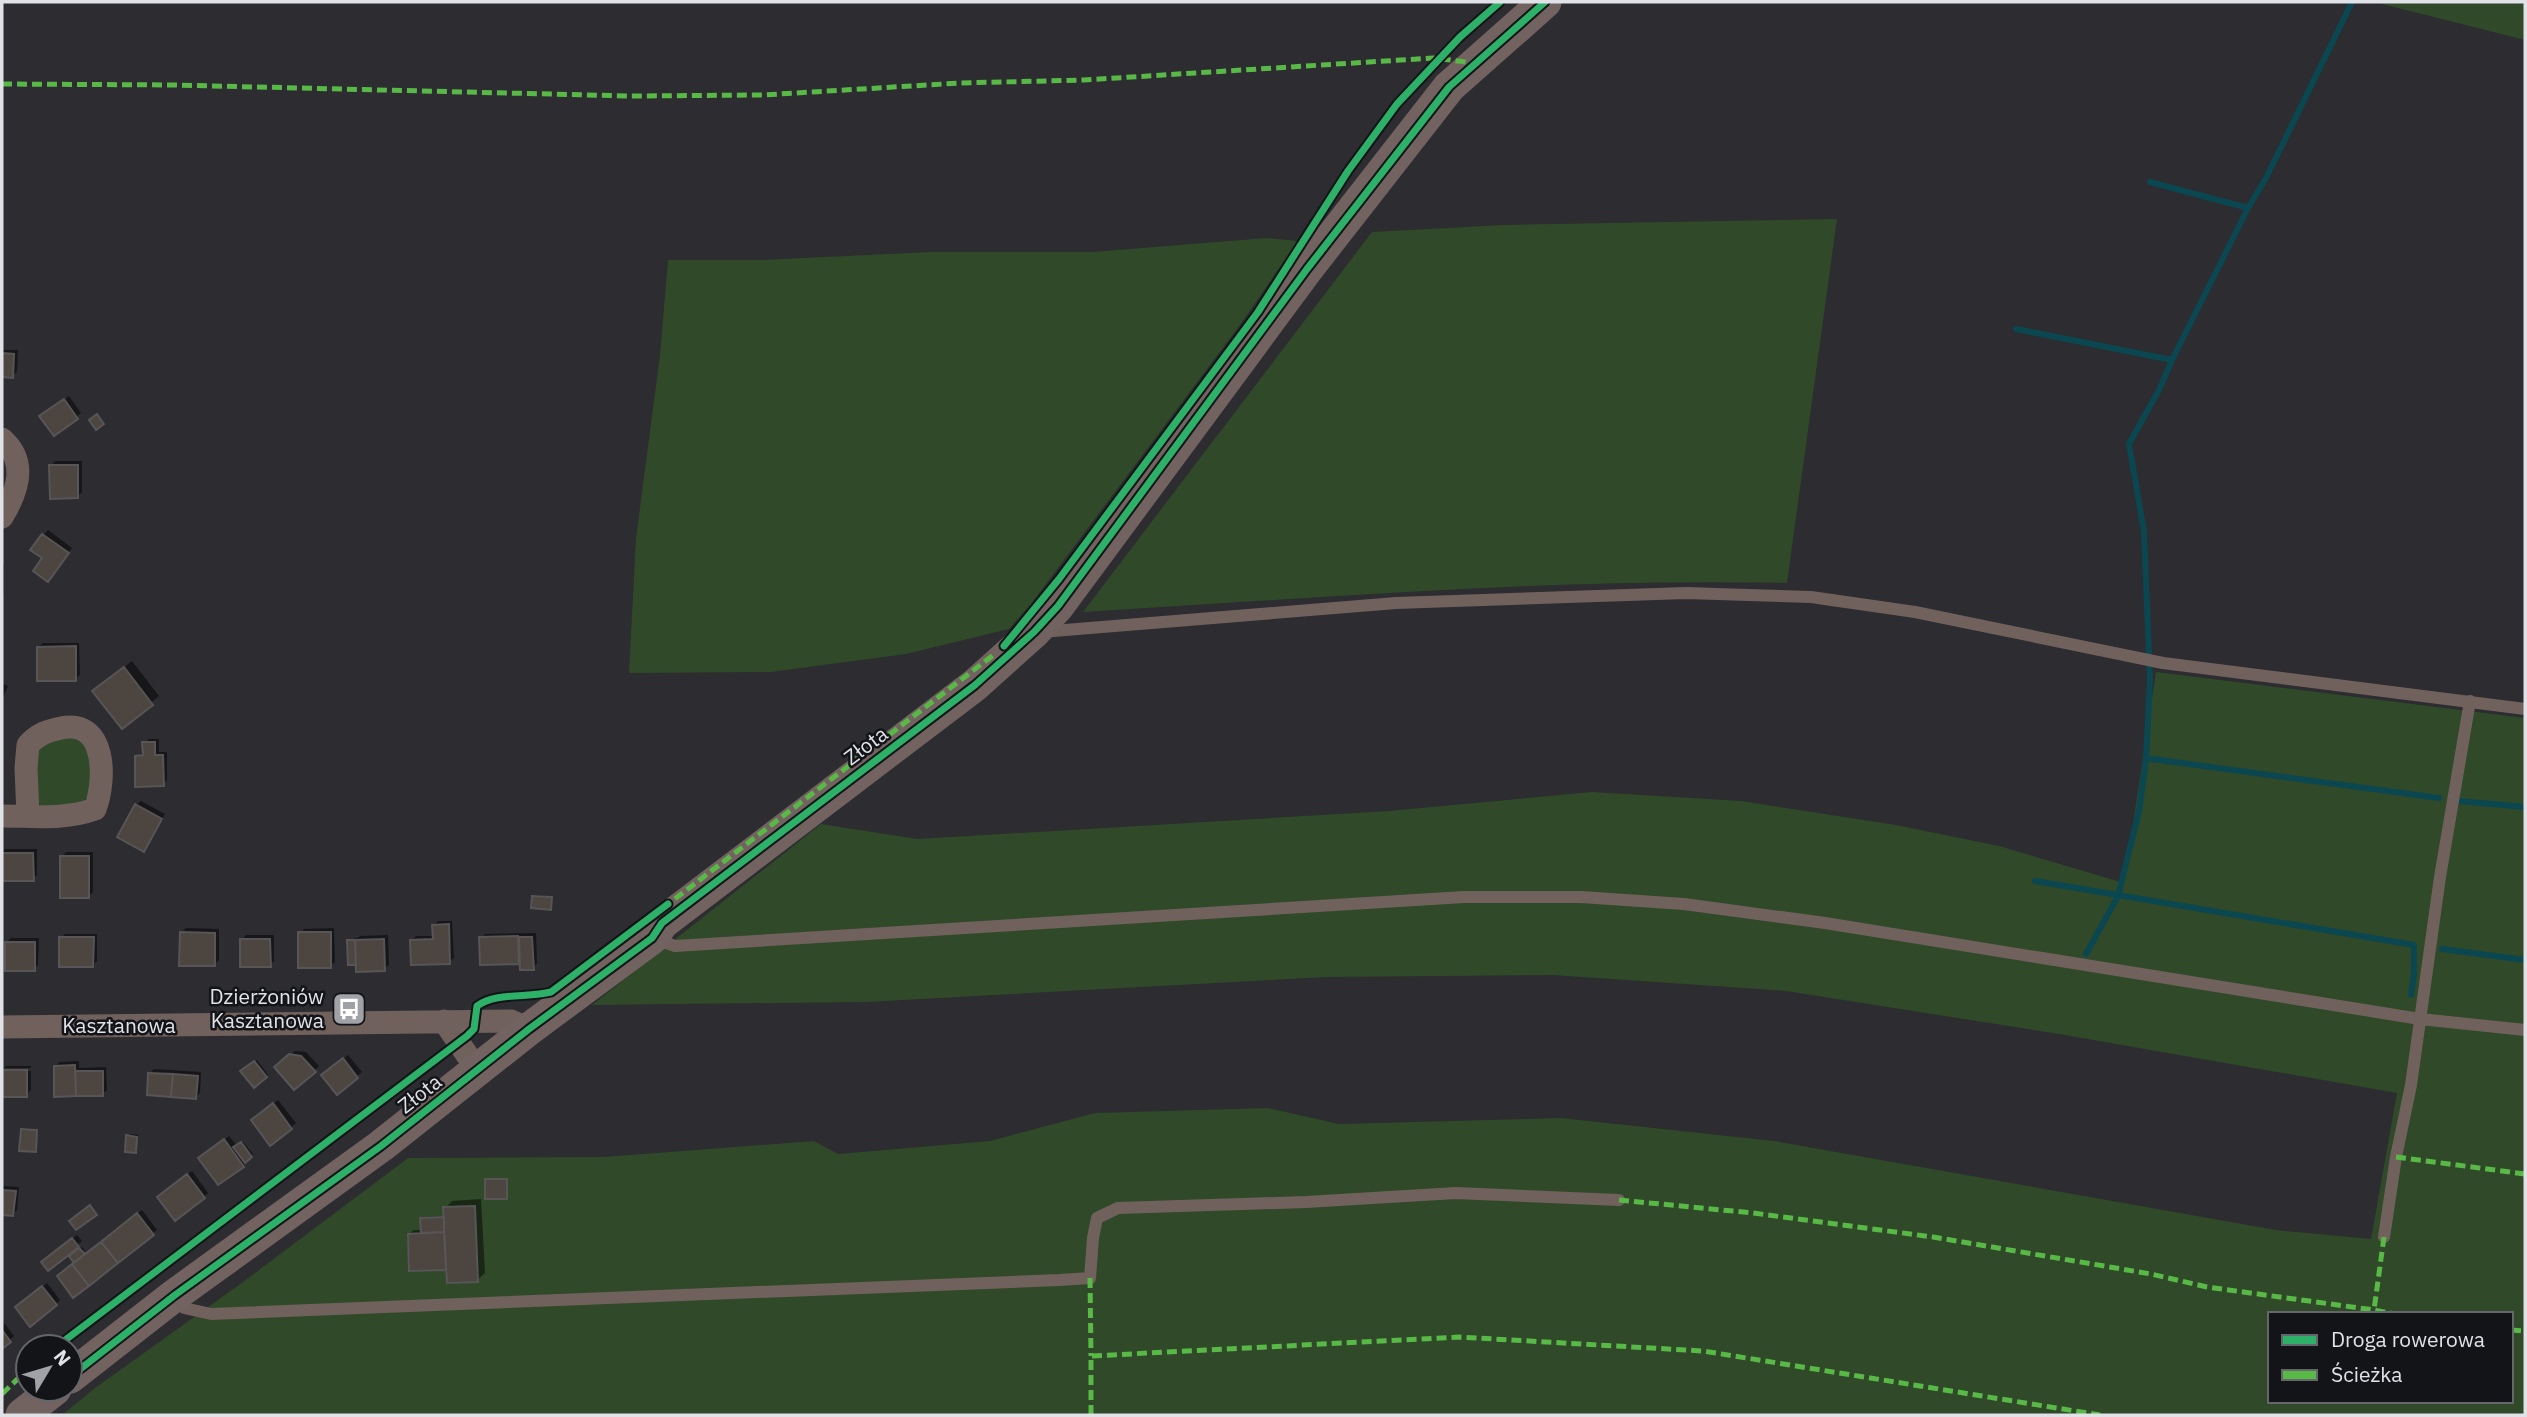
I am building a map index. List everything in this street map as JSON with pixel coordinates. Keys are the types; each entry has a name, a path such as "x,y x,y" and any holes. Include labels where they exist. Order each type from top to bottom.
{"street":[{"name":"Złota","path":"84,1366 174,1295 381,1146 652,938 662,923 975,685 1034,632 1066,595 1307,269 1449,87 1545,2"},
{"path":"2,439 13,449 18,463 15,486 2,517"},
{"path":"2,816 28,816 76,816 94,809 101,792 103,769 97,746 86,731 68,726 44,732 28,745 28,816"},
{"path":"444,1021 478,1071"},
{"name":"Kasztanowa","path":"2,1027 511,1021 529,1030"},
{"path":"22,1415 37,1403"}],"lane":[{"path":"1034,632 1396,603 1686,593 1811,597 1916,612 2163,663 2525,709"},
{"path":"2384,1237 2470,701"},
{"path":"652,938 675,946 1464,897 1581,897 1684,904 1825,923 2420,1019 2525,1030"},
{"path":"174,1295 184,1308 211,1314 1090,1278 1097,1218 1118,1208 1306,1202 1456,1193 1619,1200"}],"green space":[{"path":"2374,2 2525,2 2525,40"},
{"path":"1837,219 1787,583 1523,586 1083,612 1372,232 1503,225"},
{"path":"1267,238 1298,241 1240,325 1031,604 1009,629 906,654 771,672 629,673 636,538 660,355 668,260 762,260 930,252 1092,252"},
{"path":"2156,672 2525,718 2525,1415 62,1415 77,1403 84,1403 84,1397 95,1388 243,1282 408,1158 604,1157 814,1141 838,1154 990,1141 1095,1113 1268,1108 1339,1124 1561,1118 1774,1141 2276,1230 2371,1239 2397,1093 2059,1034 1786,991 1553,975 1326,977 866,1002 592,1005 821,824 917,839 1389,811 1592,792 1741,801 1896,825 1999,846 2124,883"},
{"path":"78,737 92,763 93,781 86,799 79,807 41,806 36,800 30,767 42,741"}],"building":[{"path":"2,353 14,354 13,378 2,377"},
{"path":"64,399 78,419 54,436 39,416"},
{"path":"97,414 104,424 96,430 89,420"},
{"path":"49,465 78,465 78,498 50,499"},
{"path":"42,534 69,553 48,582 33,571 42,558 30,550"},
{"path":"76,646 76,681 37,681 37,647"},
{"path":"124,667 153,705 122,729 92,691"},
{"path":"142,742 155,742 155,755 163,755 164,786 135,787 135,756 143,755"},
{"path":"135,804 162,819 144,852 117,837"},
{"path":"2,853 33,853 34,881 2,881"},
{"path":"60,856 89,856 89,898 60,898"},
{"path":"532,896 552,897 551,910 531,908"},
{"path":"449,924 450,964 411,965 410,940 433,939 432,925"},
{"path":"180,932 215,933 215,966 179,966"},
{"path":"298,932 331,932 331,968 298,968"},
{"path":"518,936 519,964 480,965 479,937"},
{"path":"59,937 94,937 93,967 59,967"},
{"path":"519,937 532,937 534,970 520,970"},
{"path":"240,939 270,939 271,967 240,967"},
{"path":"384,939 385,971 356,972 355,940"},
{"path":"347,940 355,940 356,965 348,965"},
{"path":"5,942 35,942 35,971 5,971"},
{"path":"289,1054 301,1056 316,1072 294,1090 274,1067"},
{"path":"343,1058 358,1078 337,1095 321,1075"},
{"path":"254,1061 267,1077 254,1088 240,1071"},
{"path":"75,1065 76,1096 54,1097 54,1066"},
{"path":"2,1070 27,1070 27,1097 2,1097"},
{"path":"75,1071 103,1071 103,1096 76,1096"},
{"path":"148,1073 173,1074 171,1097 147,1095"},
{"path":"173,1074 198,1076 196,1099 171,1097"},
{"path":"273,1103 292,1129 270,1146 251,1120"},
{"path":"21,1129 37,1130 36,1152 19,1151"},
{"path":"126,1135 137,1137 136,1153 125,1152"},
{"path":"224,1139 244,1167 218,1185 198,1158"},
{"path":"241,1142 252,1157 245,1163 233,1147"},
{"path":"187,1174 205,1198 175,1221 157,1197"},
{"path":"485,1179 507,1179 507,1199 485,1199"},
{"path":"2,1190 16,1191 13,1216 2,1215"},
{"path":"90,1205 97,1215 76,1230 69,1221"},
{"path":"475,1206 478,1282 447,1283 443,1207"},
{"path":"137,1213 154,1235 118,1263 101,1242"},
{"path":"444,1217 444,1232 421,1233 420,1218"},
{"path":"444,1232 446,1270 409,1271 408,1234"},
{"path":"72,1238 79,1247 48,1271 41,1262"},
{"path":"101,1242 118,1263 89,1286 72,1264"},
{"path":"79,1248 85,1254 74,1263 69,1256"},
{"path":"72,1264 89,1286 73,1298 57,1276"},
{"path":"42,1286 57,1305 30,1327 15,1307"},
{"path":"2,1330 11,1342 2,1349"}],"waterway":[{"path":"2086,954 2118,896 2139,811 2146,760 2150,679 2144,532 2129,444 2159,390 2248,208 2266,178 2352,2"},
{"path":"2150,182 2248,208"},
{"path":"2016,329 2172,360"},
{"path":"2152,759 2439,798"},
{"path":"2459,801 2525,807"},
{"path":"2035,881 2414,945 2411,995"},
{"path":"2442,949 2525,960"}],"marked path":[{"path":"2,84 174,85 631,96 763,95 960,83 1084,80 1433,58 1475,63"},
{"path":"663,908 996,653"},
{"path":"2396,1157 2525,1174"},
{"path":"1619,1200 1753,1213 1933,1237 2151,1274 2207,1287 2374,1310"},
{"path":"2384,1237 2374,1310 2384,1312"},
{"path":"1090,1278 1091,1356"},
{"path":"2513,1330 2525,1331"},
{"path":"1091,1415 1091,1356 1459,1337 1703,1351 2100,1415"},
{"path":"2,1394 14,1382"}],"cycle path":[{"path":"1004,646 1059,579 1258,312 1348,171 1397,104 1460,37 1500,2"},
{"path":"84,1366 175,1295 381,1146 529,1029 652,938 662,923 975,685 1034,632 1058,606 1307,269 1449,87 1545,2"},
{"path":"75,1333 467,1036 474,1029 477,1006 503,997 551,992 668,904"}],"place":[{"name":"Dzierżoniów Kasztanowa","path":"349,1009"}]}
